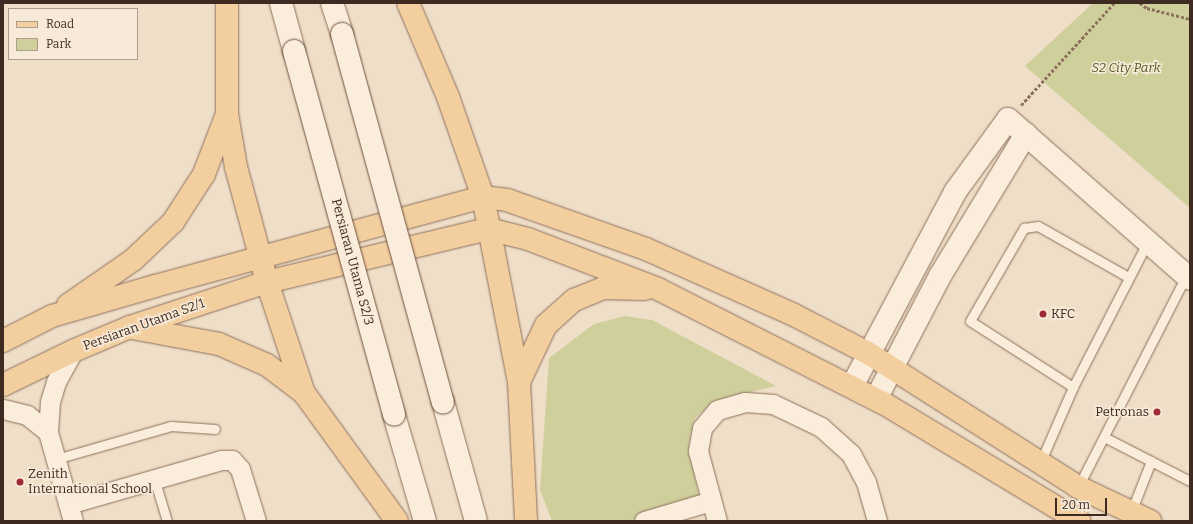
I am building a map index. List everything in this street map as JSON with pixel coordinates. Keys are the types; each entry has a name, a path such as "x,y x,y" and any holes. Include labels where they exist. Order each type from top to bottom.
{"main road":[{"path":"226,3 227,114 236,167 267,282 304,393"},
{"name":"Persiaran Utama S2/3","path":"281,3 394,415 425,521"},
{"path":"332,3 342,34 476,521"},
{"path":"408,3 448,97 482,197 519,382 526,521"},
{"path":"3,341 52,316 134,260 173,222 204,174 227,114"},
{"path":"852,386 954,192 1008,119 1147,243 1188,277"},
{"path":"876,399 940,276 1026,134"},
{"path":"52,316 482,197 507,200 543,211 646,249 794,315 868,353 1078,487 1140,517"},
{"path":"488,229 528,239 658,289 876,399 1079,521"},
{"name":"Persiaran Utama S2/1","path":"3,385 73,351 130,327 267,282 488,229"},
{"path":"519,382 546,325 574,300 603,288 658,289"},
{"path":"130,327 219,344 267,365 304,393 397,521"}],"street":[{"path":"73,351 56,382 50,402 48,432 71,512 154,478 221,460 232,460 240,469 256,521"},
{"path":"717,521 698,450 702,428 717,410 745,402 773,404 820,427 851,454 866,482 877,521"},
{"path":"3,409 27,415 48,432"},
{"path":"644,521 711,501"}],"lane":[{"path":"1073,387 970,321 1024,228 1038,226 1128,277"},
{"path":"1040,463 1073,387 1128,277 1147,243"},
{"path":"1078,487 1188,277"},
{"path":"56,459 141,432 171,426 215,429"},
{"path":"1104,437 1190,481"},
{"path":"1140,517 1151,461"},
{"path":"154,478 167,521"}],"path":[{"path":"1008,119 1114,3"},
{"path":"1140,3 1147,8 1190,19"}],"green space":[{"name":"S2 City Park","path":"1093,3 1190,3 1190,208 1025,66"},
{"path":"625,316 652,320 776,386 716,400 695,418 689,443 699,498 629,521 552,521 540,490 549,358 594,324"}],"place":[{"name":"KFC","path":"1043,314"},
{"name":"Petronas","path":"1157,412"},
{"name":"Zenith International School","path":"20,482"}]}
